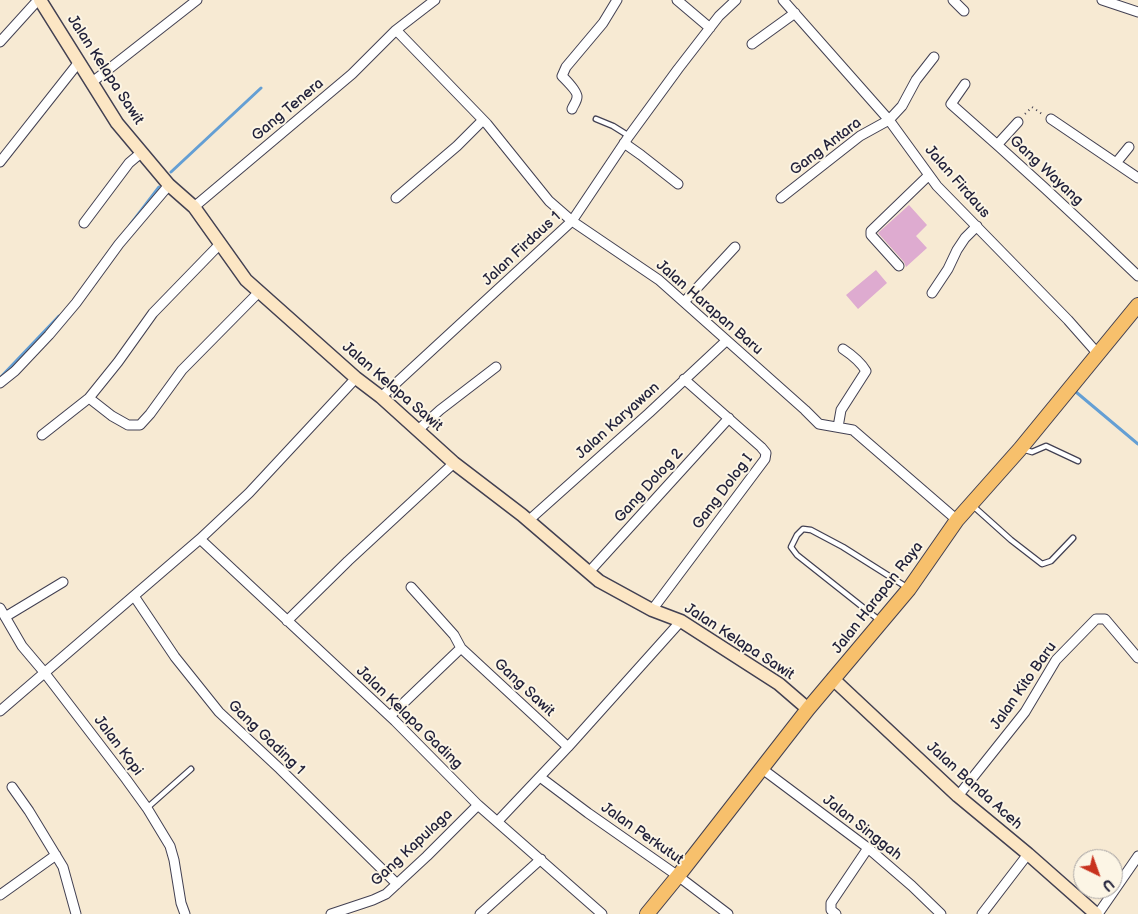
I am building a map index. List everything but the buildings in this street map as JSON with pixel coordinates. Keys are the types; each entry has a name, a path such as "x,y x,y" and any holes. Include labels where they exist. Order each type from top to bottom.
{"main road":[{"name":"Jalan Kelapa Sawit","path":"39,0 117,123 169,185 194,207 246,280 259,292 454,463 528,521 599,581 652,610 682,621 779,684 808,709"},
{"name":"Jalan Harapan Raya","path":"647,914 808,709 909,589 957,520 1136,312"},
{"name":"Jalan Banda Aceh","path":"833,678 958,796 1097,914"}],"street":[{"path":"0,42 39,0"},
{"path":"91,83 197,0"},
{"name":"Gang Tenera","path":"194,207 352,74 396,30 435,0"},
{"path":"572,110 577,97 576,93 562,76 566,67 603,22 616,0"},
{"path":"677,0 710,28"},
{"name":"Jalan Firdaus 1","path":"381,397 572,221 626,140 678,69 719,16 736,0"},
{"name":"Jalan Firdaus","path":"783,0 889,120 928,175 1068,320 1098,354"},
{"path":"953,0 964,11"},
{"path":"1103,0 1138,12"},
{"path":"752,44 795,13"},
{"name":"Jalan Harapan Baru","path":"396,30 483,120 549,201 572,221 659,280 819,424 852,430 957,520"},
{"path":"889,120 902,106 916,80 934,56"},
{"path":"0,162 80,62"},
{"name":"Gang Wayang","path":"965,84 951,104 997,144 1138,276"},
{"path":"1051,119 1138,178"},
{"path":"396,198 483,120"},
{"name":"Gang Antara","path":"781,198 860,136 889,120"},
{"path":"997,144 1018,122"},
{"path":"626,140 678,184"},
{"path":"1116,163 1129,147"},
{"path":"84,223 129,163 142,152"},
{"path":"899,266 871,235 871,231 928,175"},
{"path":"0,383 15,371 50,335 119,244 169,185"},
{"path":"932,293 965,238 977,226"},
{"path":"42,435 89,398 118,362 153,313 220,244"},
{"path":"684,302 735,247"},
{"path":"89,398 112,416 128,425 140,425 182,370 259,292"},
{"name":"Jalan Karyawan","path":"528,521 726,341"},
{"path":"838,427 841,410 866,371 863,365 843,349"},
{"path":"418,430 440,410 496,367"},
{"path":"0,711 200,539 249,493 356,378"},
{"name":"Gang Dolog I","path":"652,610 765,459 766,454 761,447 684,379"},
{"name":"Gang Dolog 2","path":"589,572 729,418"},
{"path":"287,621 348,561 454,463"},
{"name":"Jalan Kelapa Gading","path":"200,539 390,716 478,804 602,914"},
{"path":"5,618 63,582"},
{"name":"Gang Sawit","path":"411,587 454,635 461,648 568,747"},
{"name":"Gang Gading 1","path":"134,596 175,658 219,712 397,884"},
{"name":"Jalan Kopi","path":"0,608 22,646 44,672 147,808 170,846 181,903 185,914"},
{"name":"Jalan Kito Baru","path":"958,796 1025,712 1056,660 1096,618 1105,619 1138,658"},
{"path":"498,821 682,621"},
{"path":"390,716 461,648"},
{"name":"Jalan Singgah","path":"762,768 868,848 941,914"},
{"name":"Jalan Perkutut","path":"540,777 588,814 678,876 728,914"},
{"path":"12,787 29,810 63,867 76,914"},
{"name":"Gang Kapulaga","path":"331,914 386,894 427,856 478,804"},
{"path":"836,914 832,911 832,900 868,848"},
{"path":"982,914 1028,854"},
{"path":"0,895 56,856"},
{"path":"1097,914 1138,856"},
{"path":"480,914 541,859"}],"lane":[{"path":"596,119 613,126 626,140"},
{"path":"1020,449 1032,452 1046,446 1078,461"},
{"path":"971,504 1011,540 1042,564 1051,561 1073,538"},
{"path":"881,622 797,555 792,546 797,535 803,529 811,530 843,547 909,589"},
{"path":"147,808 191,769"}],"path":[{"path":"1018,122 1032,107 1051,119"}],"waterway":[{"path":"171,172 261,88"},
{"path":"130,225 159,187"},
{"path":"0,378 59,316"},
{"path":"1076,392 1138,444"}]}
